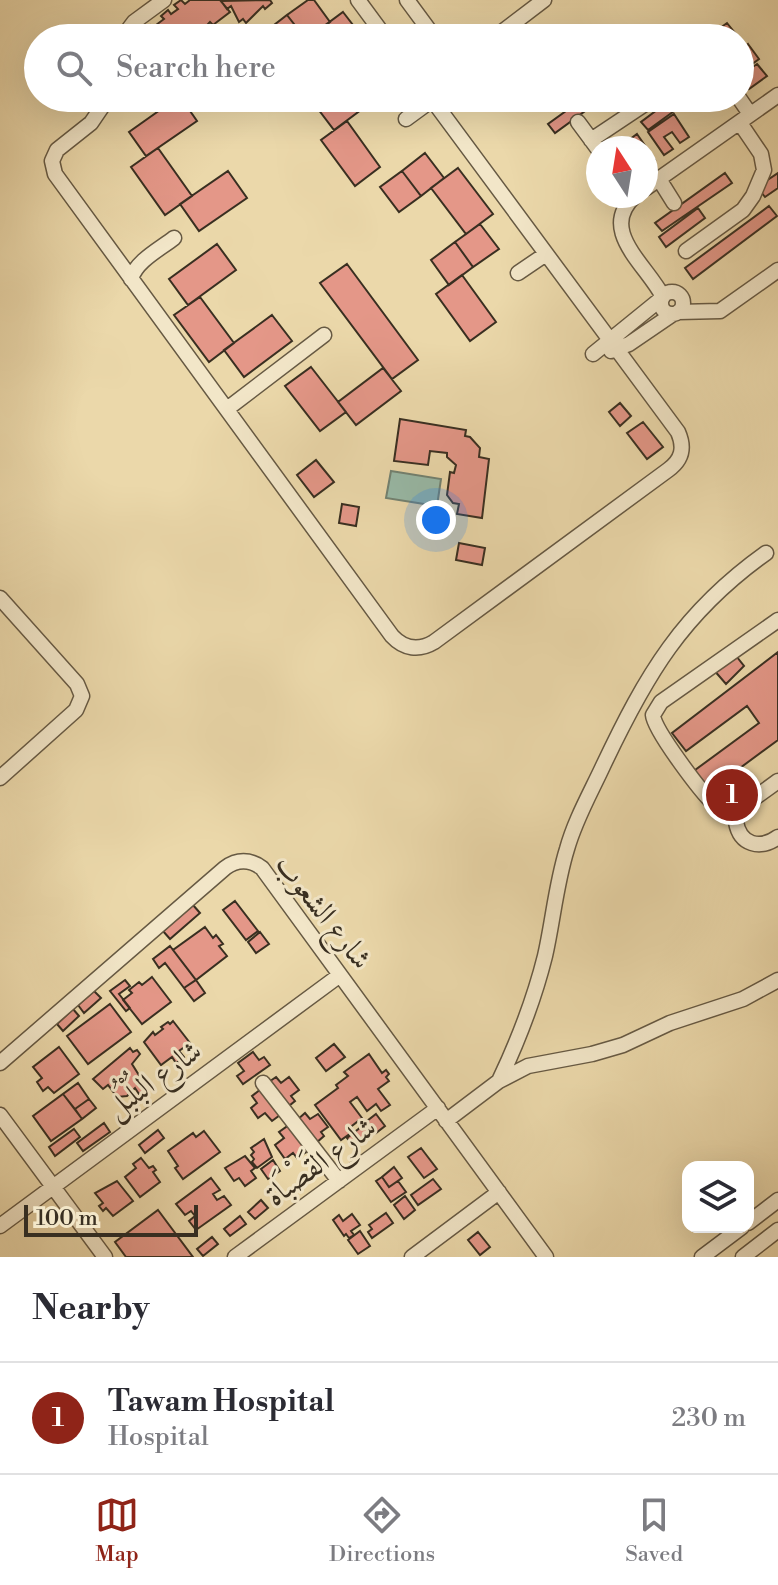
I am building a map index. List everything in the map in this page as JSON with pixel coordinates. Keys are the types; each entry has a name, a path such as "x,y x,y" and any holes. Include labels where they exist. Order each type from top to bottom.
{"street":[{"path":"132,24 164,0"},
{"path":"358,0 376,24"},
{"path":"407,0 425,24"},
{"path":"512,24 544,0"},
{"path":"658,180 778,95"},
{"path":"98,112 91,123 57,150 52,168 392,636 402,645 422,648 668,470 680,458 682,441 442,112"},
{"path":"406,119 415,112"},
{"path":"605,136 636,112"},
{"path":"686,251 743,210 764,170 764,162 743,112"},
{"path":"578,122 589,136"},
{"path":"658,189 674,203"},
{"path":"624,208 620,216 621,235 672,302 705,312 727,308 778,270"},
{"path":"131,279 132,273 143,261 174,238"},
{"path":"518,273 546,254"},
{"path":"595,356 614,346 621,329 672,302"},
{"path":"227,409 324,335"},
{"path":"499,1081 535,992 573,830 632,706 681,630 730,581 766,553"},
{"path":"0,598 77,684 82,696 76,710 0,778"},
{"path":"738,815 721,809 708,797 657,729 653,715 661,702 778,620"},
{"path":"778,781 742,807 738,815 738,830 748,842 763,845 778,837"},
{"name":"شارع الشعوب","path":"0,1063 225,868 237,861 251,862 262,868 546,1257"},
{"name":"شارع البُلْبُل","path":"0,1226 340,975"},
{"path":"446,1121 499,1081 545,1061 592,1054 623,1045 670,1023 743,999 778,980"},
{"path":"263,1083 339,1181"},
{"name":"شارع القَصْبَاة","path":"235,1257 438,1108"},
{"path":"0,1115 105,1257"},
{"path":"412,1257 499,1192"},
{"path":"754,1218 778,1200"},
{"path":"743,1257 778,1230"},
{"path":"702,1257 734,1233"}],"shaded area":[{"path":"391,471 441,479 437,506 386,498"}],"building":[{"path":"181,0 185,4 190,0 220,0 230,12 214,24 157,24 168,10 171,14 178,9 174,5"},
{"path":"270,0 272,3 265,9 263,6 246,23 243,19 239,22 231,6 227,9 221,1"},
{"path":"308,0 314,0 330,22 294,24 287,15"},
{"path":"343,12 352,24 327,24"},
{"path":"287,15 294,24 275,24"},
{"path":"757,64 767,76 754,85 754,66"},
{"path":"157,112 191,112 197,121 146,156 129,132"},
{"path":"320,112 358,112 334,130"},
{"path":"565,112 584,112 555,133 548,124"},
{"path":"654,112 673,112 648,130 641,122"},
{"path":"674,114 689,137 680,143 672,132 664,137 673,149 664,155 658,146 658,136 651,136 648,132"},
{"path":"347,121 380,167 355,186 321,140"},
{"path":"158,148 192,196 165,215 131,167"},
{"path":"425,153 444,178 421,196 402,171"},
{"path":"458,168 493,214 466,234 431,188"},
{"path":"228,171 247,198 199,231 180,204"},
{"path":"402,171 421,196 399,212 380,187"},
{"path":"725,173 732,183 662,231 655,223"},
{"path":"778,173 778,188 765,197 757,187"},
{"path":"769,206 777,216 693,279 685,268"},
{"path":"698,208 705,218 666,247 659,237"},
{"path":"480,224 499,249 473,267 455,242"},
{"path":"455,242 473,267 449,285 431,260"},
{"path":"217,244 236,270 188,305 169,279"},
{"path":"347,264 418,360 392,379 320,283"},
{"path":"462,275 496,322 470,341 436,294"},
{"path":"200,297 234,343 209,362 174,315"},
{"path":"272,315 292,341 244,377 224,350"},
{"path":"311,367 346,412 320,431 285,386"},
{"path":"383,368 401,391 356,425 338,402"},
{"path":"620,403 631,416 620,426 609,412"},
{"path":"400,419 466,430 465,436 480,448 479,457 489,459 482,518 457,514 459,504 453,503 447,495 450,472 454,473 456,465 447,453 430,451 428,465 394,461"},
{"path":"643,422 663,447 647,459 627,433"},
{"path":"316,460 334,482 314,497 297,475"},
{"path":"342,504 359,507 356,526 339,523"},
{"path":"459,543 485,548 482,565 456,560"},
{"path":"733,652 744,666 726,684 713,669"},
{"path":"778,652 778,740 706,793 691,773 759,723 747,706 686,751 672,733"},
{"path":"235,901 258,931 246,940 223,910"},
{"path":"193,905 200,913 170,939 163,931"},
{"path":"205,927 213,938 216,935 223,944 219,946 227,956 196,980 173,950"},
{"path":"260,932 269,944 256,953 248,942"},
{"path":"170,946 196,980 184,988 165,963 159,968 153,959"},
{"path":"152,977 171,1002 142,1024 123,1000 139,982 142,985"},
{"path":"125,980 130,986 119,994 130,1008 126,1011 110,991"},
{"path":"196,980 205,993 194,1001 184,988"},
{"path":"94,991 101,998 84,1013 78,1005"},
{"path":"110,1004 131,1032 88,1064 67,1036"},
{"path":"73,1009 79,1016 63,1031 57,1024"},
{"path":"173,1021 190,1043 179,1051 184,1057 176,1063 172,1057 161,1065 144,1042 153,1032 155,1035 163,1029 161,1027"},
{"path":"334,1044 345,1057 326,1071 316,1058"},
{"path":"59,1047 79,1074 54,1093 48,1087 43,1091 37,1082 42,1078 33,1067"},
{"path":"130,1048 140,1054 132,1064 147,1088 139,1094 135,1088 127,1096 117,1097 108,1085 103,1089 93,1079"},
{"path":"253,1052 259,1060 264,1057 270,1065 243,1084 237,1076 244,1071 238,1063"},
{"path":"369,1054 382,1073 386,1070 389,1074 386,1077 389,1081 378,1089 390,1105 381,1111 376,1104 367,1111 357,1097 350,1102 362,1118 348,1129 351,1133 341,1140 315,1105 338,1088 336,1085 348,1076 344,1072"},
{"path":"276,1077 281,1083 289,1077 299,1090 291,1096 295,1101 285,1109 266,1084"},
{"path":"78,1083 89,1099 75,1109 63,1094"},
{"path":"261,1089 280,1115 272,1121 265,1113 258,1118 251,1108 257,1103 252,1096"},
{"path":"63,1094 82,1119 51,1141 33,1116"},
{"path":"89,1099 96,1108 82,1119 75,1109"},
{"path":"305,1113 310,1119 318,1114 328,1127 321,1132 324,1136 316,1143 297,1120"},
{"path":"376,1114 385,1126 376,1133 367,1121"},
{"path":"104,1123 110,1132 83,1151 77,1143"},
{"path":"365,1124 372,1133 354,1147 347,1138"},
{"path":"289,1125 308,1151 297,1158 293,1153 285,1159 275,1145 284,1138 279,1132"},
{"path":"74,1129 80,1137 55,1156 49,1147"},
{"path":"158,1130 164,1138 145,1153 139,1145"},
{"path":"204,1131 220,1152 183,1179 168,1151 193,1133 196,1137"},
{"path":"264,1139 272,1157 257,1168 252,1162 254,1152 251,1148"},
{"path":"421,1148 437,1169 424,1178 408,1157"},
{"path":"245,1156 255,1168 251,1171 256,1178 245,1186 239,1178 234,1181 225,1168"},
{"path":"141,1158 149,1168 153,1166 156,1170 153,1172 160,1182 140,1197 125,1177 136,1168 133,1164"},
{"path":"273,1160 280,1171 268,1179 261,1169"},
{"path":"394,1167 402,1178 389,1187 382,1177"},
{"path":"382,1177 389,1187 398,1181 406,1192 391,1202 376,1181"},
{"path":"211,1178 220,1190 213,1194 217,1200 224,1196 231,1205 196,1230 189,1221 195,1216 191,1211 185,1215 176,1204"},
{"path":"433,1179 441,1189 418,1205 411,1195"},
{"path":"117,1181 133,1201 113,1216 106,1208 103,1211 99,1206 103,1203 95,1193"},
{"path":"405,1196 415,1210 404,1219 394,1205"},
{"path":"261,1200 268,1208 255,1219 248,1212"},
{"path":"158,1210 193,1257 126,1257 115,1242"},
{"path":"386,1213 393,1223 372,1238 368,1232 372,1229 369,1225"},
{"path":"352,1214 360,1225 351,1231 354,1235 349,1238 346,1234 344,1236 333,1220 339,1215 343,1221"},
{"path":"240,1216 246,1224 230,1236 224,1229"},
{"path":"360,1231 370,1246 358,1254 348,1240"},
{"path":"478,1232 490,1247 480,1255 468,1240"},
{"path":"212,1237 218,1244 203,1256 197,1249"}],"place":[{"name":"Tawam Hospital","path":"732,795"}]}
